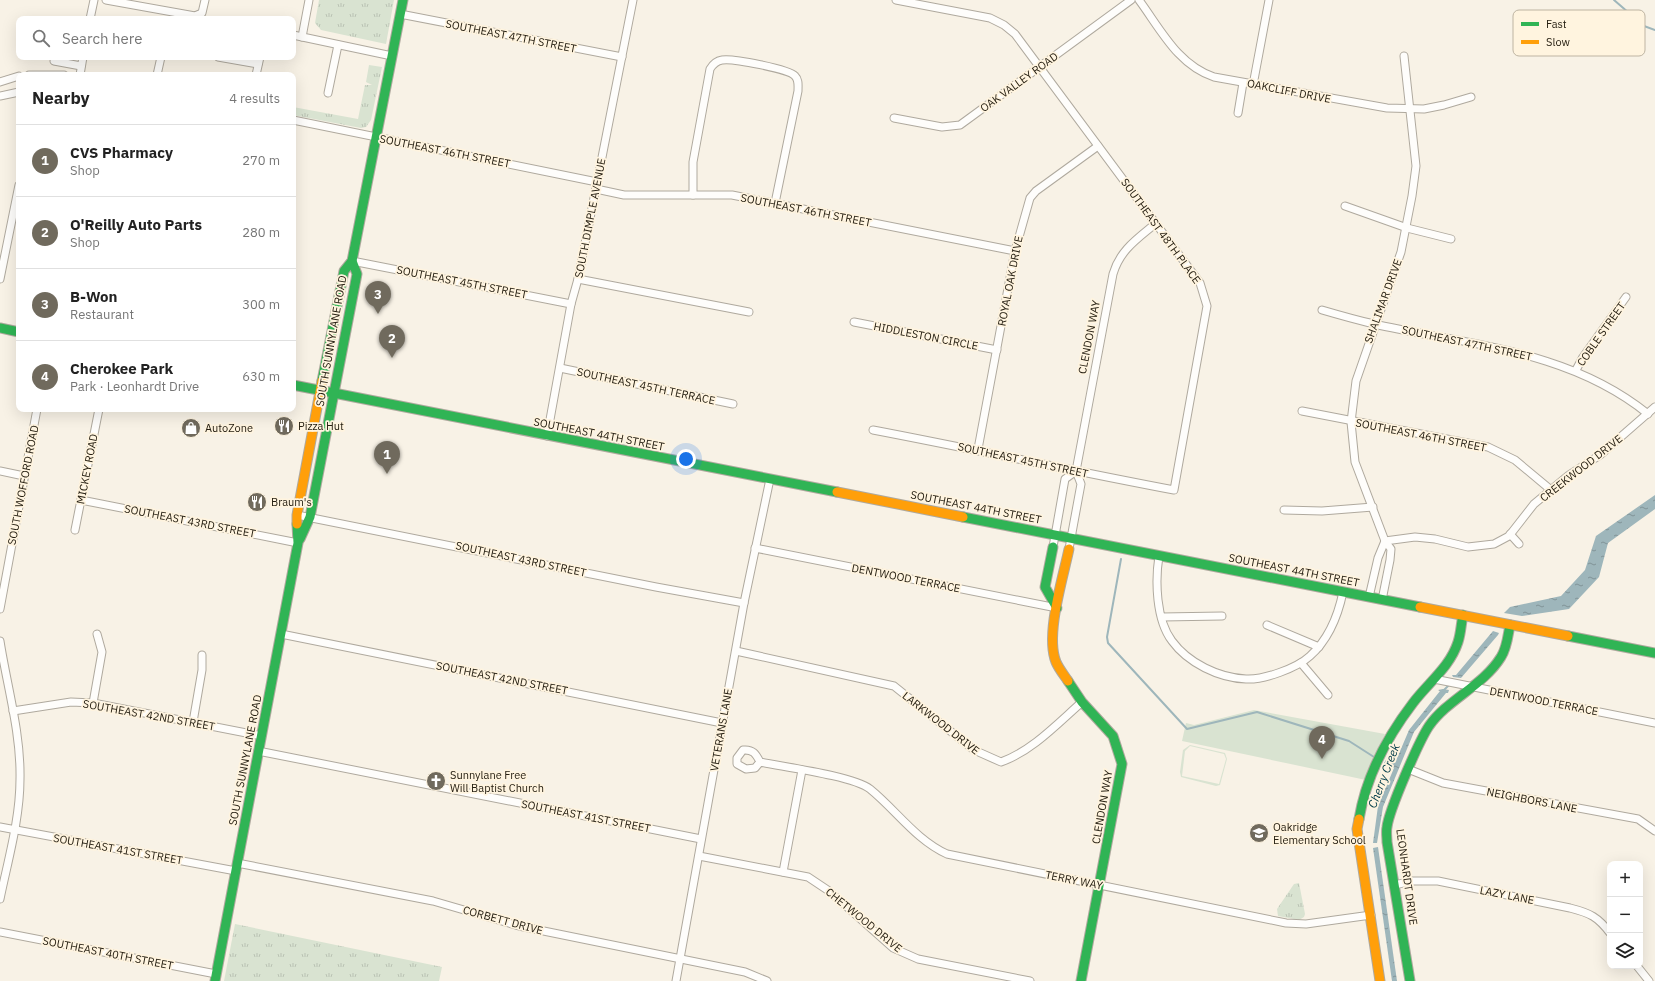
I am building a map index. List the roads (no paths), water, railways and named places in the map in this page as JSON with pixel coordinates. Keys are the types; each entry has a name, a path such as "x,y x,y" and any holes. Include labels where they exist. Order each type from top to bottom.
{"main road":[{"name":"SOUTH SUNNYLANE ROAD","path":"216,978 298,543 297,515 320,390 344,271 352,260 403,0"},
{"name":"SOUTH SUNNYLANE ROAD","path":"298,543 310,517 357,274 352,260"},
{"path":"0,328 16,331"},
{"name":"SOUTHEAST 44TH STREET","path":"296,386 1655,653"},
{"name":"CLENDON WAY","path":"1053,547 1045,587 1057,608"},
{"name":"CLENDON WAY","path":"1069,550 1052,625 1052,639 1056,662 1082,702 1113,736 1122,764 1082,981"},
{"path":"1048,571 1064,574"},
{"path":"1380,981 1357,829 1359,809 1392,732 1414,701 1451,657 1458,644 1463,615"},
{"name":"LEONHARDT DRIVE","path":"1410,981 1388,842 1387,826 1392,808 1408,769 1429,726 1444,710 1473,687 1501,657 1510,625"}],"street":[{"path":"91,16 94,0"},
{"path":"106,0 169,15 199,15 203,11 205,0"},
{"path":"302,37 309,0"},
{"name":"SOUTH DIMPLE AVENUE","path":"547,436 571,304 578,279 633,0"},
{"name":"SOUTHEAST 48TH PLACE","path":"896,0 990,18 1015,34 1200,283 1207,306 1174,490"},
{"name":"OAK VALLEY ROAD","path":"894,118 942,127 960,125 1131,0"},
{"name":"OAKCLIFF DRIVE","path":"1139,0 1179,55 1191,66 1214,77 1387,108 1410,110 1444,106 1471,97"},
{"path":"1253,85 1269,0"},
{"name":"SOUTHEAST 47TH STREET","path":"400,14 622,57"},
{"path":"296,36 392,56"},
{"path":"328,93 338,45"},
{"name":"SHALIMAR DRIVE","path":"1382,600 1391,549 1385,541 1355,462 1351,422 1356,381 1374,324 1401,252 1407,228 1416,166 1404,56"},
{"path":"693,195 693,162 710,69 716,61 728,59 787,71 796,76 798,80 798,90 775,203"},
{"path":"80,72 82,60"},
{"path":"158,72 160,60"},
{"path":"257,72 259,60"},
{"path":"54,61 81,66"},
{"path":"0,82 16,77"},
{"path":"1238,113 1243,83"},
{"path":"0,96 16,93"},
{"name":"SOUTHEAST 46TH STREET","path":"296,121 596,185 624,195 732,195 1015,251"},
{"name":"ROYAL OAK DRIVE","path":"978,449 1015,251 1030,198 1036,191 1098,146"},
{"path":"0,279 16,200"},
{"path":"1345,206 1407,228 1451,238"},
{"name":"CLENDON WAY","path":"1069,550 1081,484 1076,471 1116,262 1125,249 1155,224"},
{"name":"SOUTHEAST 45TH STREET","path":"352,260 571,304"},
{"path":"578,279 749,312"},
{"name":"COBLE STREET","path":"1576,370 1583,357 1626,297"},
{"name":"SOUTHEAST 47TH STREET","path":"1322,310 1374,324 1494,347 1576,370 1600,381 1633,402 1648,414"},
{"name":"HIDDLESTON CIRCLE","path":"854,322 997,350"},
{"name":"SOUTHEAST 45TH TERRACE","path":"560,368 733,404"},
{"name":"CREEKWOOD DRIVE","path":"1385,541 1415,537 1435,539 1468,547 1494,544 1510,534 1534,504 1569,475 1600,455 1648,414 1655,406"},
{"name":"SOUTHEAST 46TH STREET","path":"1302,411 1351,422 1488,447 1515,460 1551,490"},
{"name":"SOUTH WOFFORD ROAD","path":"0,609 36,412"},
{"name":"MICKEY ROAD","path":"75,530 98,412"},
{"name":"SOUTHEAST 45TH STREET","path":"873,430 978,449 1076,471 1174,490"},
{"path":"0,471 24,476"},
{"name":"CLENDON WAY","path":"1053,547 1066,479 1076,471"},
{"name":"VETERANS LANE","path":"676,981 744,603 770,479"},
{"name":"SOUTHEAST 43RD STREET","path":"81,500 298,543"},
{"path":"1284,510 1322,511 1373,507"},
{"name":"SOUTHEAST 43RD STREET","path":"297,515 744,603"},
{"path":"1510,534 1519,544"},
{"path":"1370,597 1380,550 1385,541"},
{"name":"DENTWOOD TERRACE","path":"755,548 1057,608"},
{"path":"1159,556 1157,593 1162,617 1171,640 1188,658 1220,674 1246,680 1272,675 1301,663 1320,646 1338,614 1343,592"},
{"path":"1162,617 1222,616"},
{"path":"1267,625 1320,646"},
{"path":"93,703 102,652 97,634"},
{"name":"SOUTHEAST 42ND STREET","path":"281,634 722,722"},
{"path":"0,641 13,711 20,779 14,830 0,899"},
{"name":"LARKWOOD DRIVE","path":"736,651 894,686 974,750 1001,762 1012,758 1030,746 1082,702"},
{"path":"192,722 202,670 202,655"},
{"path":"1301,663 1328,695"},
{"name":"DENTWOOD TERRACE","path":"1434,679 1655,723"},
{"name":"SOUTHEAST 42ND STREET","path":"13,711 71,702 93,703 262,736"},
{"name":"SOUTHEAST 41ST STREET","path":"258,751 701,840"},
{"name":"TERRY WAY","path":"760,762 844,779 868,788 933,848 947,854 1286,923 1306,924 1371,915"},
{"name":"NEIGHBORS LANE","path":"1408,769 1453,785 1638,819 1655,831"},
{"path":"783,872 802,770"},
{"name":"SOUTHEAST 41ST STREET","path":"0,827 237,867"},
{"name":"CHETWOOD DRIVE","path":"699,856 808,877 829,891 894,948 906,954 918,958 1030,981"},
{"name":"CORBETT DRIVE","path":"237,867 433,900 519,926 745,972 767,981"},
{"name":"LAZY LANE","path":"1396,885 1411,881 1438,881 1570,908 1590,913 1602,922 1607,929"},
{"name":"SOUTHEAST 40TH STREET","path":"0,932 216,978"},
{"path":"1639,969 1649,981"}],"water":[{"path":"1655,495 1655,509 1608,543 1599,577 1569,609 1522,616 1504,613 1510,607 1561,596 1585,570 1596,536"},
{"path":"1493,631 1499,633 1498,635 1461,678 1453,677 1452,675 1456,675"},
{"path":"1438,690 1449,690 1448,693 1446,693 1414,732 1383,807 1377,843 1373,843 1378,806 1394,768 1384,763 1386,760 1395,763 1409,730 1440,691"},
{"path":"1378,847 1397,981 1392,981 1373,848"}],"waterway":[{"path":"1614,0 1626,10"},
{"path":"1645,26 1655,30"},
{"path":"1121,559 1107,637 1108,643 1187,729 1257,712 1349,741 1374,757"},
{"name":"Cherry Creek","path":"1443,691 1450,684"}],"place":[{"name":"B-Won","path":"378,314"},
{"name":"O'Reilly Auto Parts","path":"392,358"},
{"name":"Pizza Hut","path":"284,426"},
{"name":"AutoZone","path":"191,428"},
{"name":"CVS Pharmacy","path":"387,474"},
{"name":"Braum's","path":"257,502"},
{"name":"Cherokee Park","path":"1322,759"},
{"name":"Sunnylane Free Will Baptist Church","path":"436,781"},
{"name":"Oakridge Elementary School","path":"1259,833"}]}
